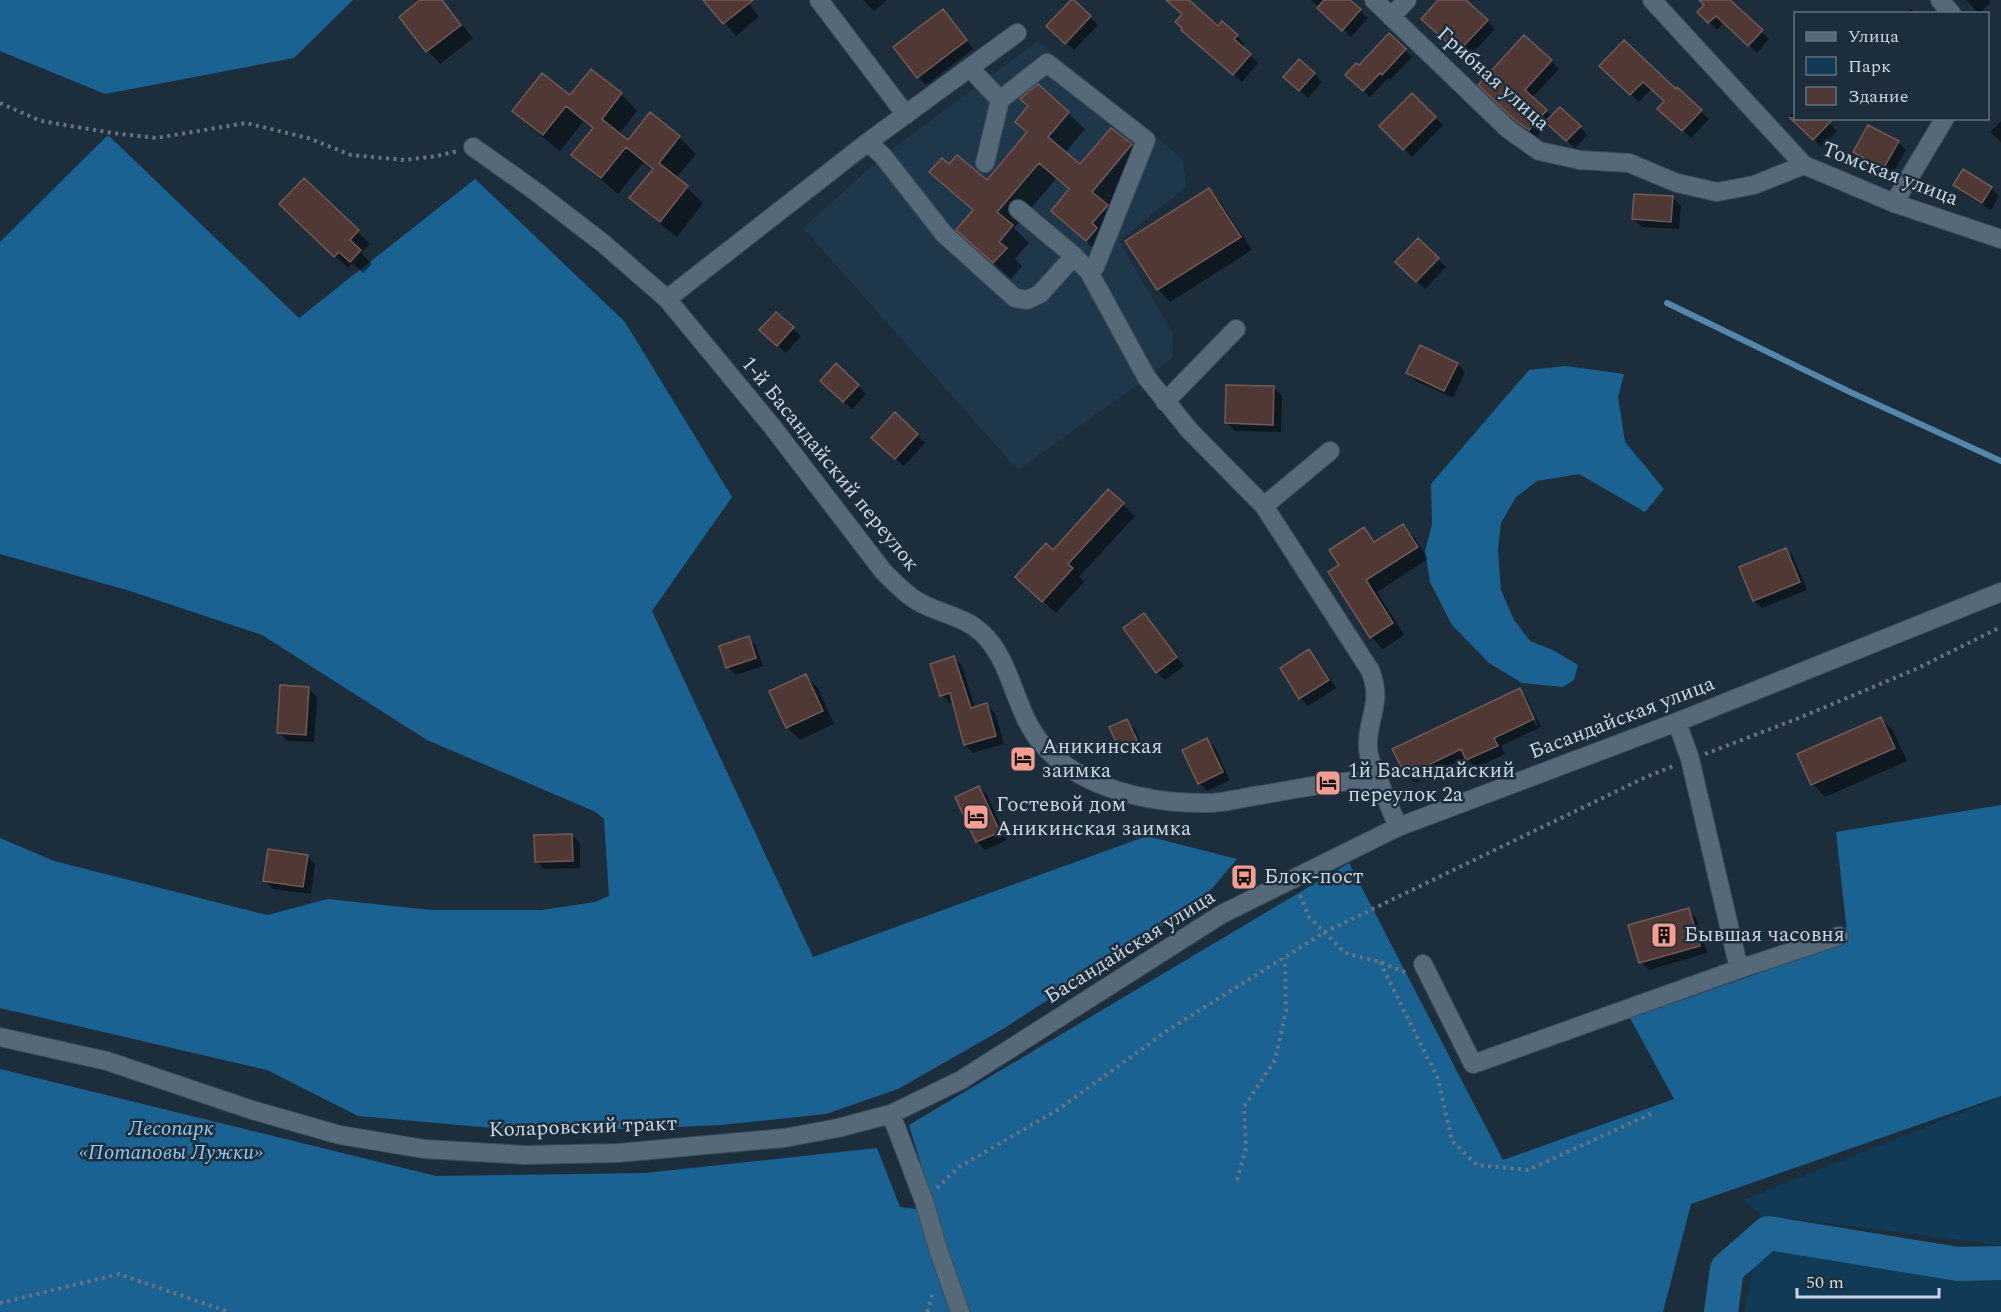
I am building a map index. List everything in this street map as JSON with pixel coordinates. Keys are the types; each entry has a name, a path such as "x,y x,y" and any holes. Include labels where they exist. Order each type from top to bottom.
{"street":[{"path":"819,0 906,114"},
{"name":"Грибная улица","path":"1374,0 1508,129 1539,151 1580,159 1629,163 1677,183 1717,192 1754,185 1804,165"},
{"path":"1391,17 1407,0"},
{"name":"Томская улица","path":"1652,0 1804,165 1894,203 2001,239"},
{"path":"1940,0 1950,12"},
{"path":"667,299 868,142 1017,33"},
{"path":"985,163 1000,100 1047,63 1146,140 1095,267 1089,272"},
{"path":"970,68 1000,100"},
{"path":"1894,203 1944,120"},
{"path":"868,142 883,156 944,234 1015,298 1027,300 1040,294 1074,256"},
{"name":"1-й Басандайский переулок","path":"473,147 596,238 667,299 771,425 883,571 902,590 919,602 965,620 997,650 1029,726 1057,760 1080,775 1125,794 1171,801 1209,803 1334,783 1378,781"},
{"path":"1018,209 1074,256 1089,272 1147,378 1190,431 1264,507 1370,670 1376,685 1368,749 1378,781 1398,827"},
{"path":"1165,402 1236,329"},
{"path":"1264,507 1330,451"},
{"name":"Басандайская улица","path":"891,1114 961,1080 1222,914 1398,827 1677,722 2001,592"},
{"path":"1677,722 1690,759 1739,969"},
{"path":"1423,964 1473,1064 1739,969 1839,936"},
{"name":"Коларовский тракт","path":"0,1037 107,1060 252,1110 340,1135 424,1149 525,1155 618,1153 784,1138 838,1128 891,1114"},
{"path":"891,1114 924,1201 960,1312"}],"path":[{"path":"0,103 41,121 156,138 246,123 308,138 351,155 404,160 437,156 473,147"},
{"path":"924,1201 959,1167 1059,1109 1168,1030 1324,932 1646,777 1916,669 2001,627"},
{"path":"1293,879 1309,917 1345,953 1380,962 1407,973 1423,964"},
{"path":"1237,1180 1246,1148 1244,1107 1275,1059 1286,1011 1285,957"},
{"path":"1380,962 1438,1079 1452,1141 1476,1165 1528,1170 1655,1112"},
{"path":"0,1303 119,1274 229,1312"}],"shaded area":[{"path":"1038,41 1183,159 1186,187 1119,241 1172,332 1173,357 1018,470 803,228 883,156"}],"green space":[{"path":"0,0 353,0 294,58 105,94 0,51"},
{"path":"108,135 299,318 475,179 625,322 732,497 652,611 813,957 1147,836 1237,859 1203,899 1003,1029 898,1089 826,1114 721,1125 628,1129 492,1128 358,1116 267,1070 0,1008 0,838 54,861 267,915 328,899 430,910 542,910 595,902 609,896 604,819 596,812 427,740 262,635 130,591 0,554 0,242"},
{"path":"1566,366 1624,374 1618,397 1625,442 1664,489 1645,512 1579,474 1537,481 1516,497 1501,523 1498,549 1501,590 1514,620 1530,641 1553,650 1578,665 1574,680 1563,687 1522,683 1489,663 1452,625 1430,582 1425,551 1432,524 1431,484 1529,370"},
{"name":"Лесопарк «Потаповы Лужки»","path":"2001,805 2001,1096 1691,1204 1663,1312 0,1312 0,1069 436,1176 645,1173 877,1148 900,1207 935,1211 909,1125 1349,863 1503,1160 1674,1099 1630,1018 1848,942 1836,832"},
{"path":"2001,1097 2001,1245 1761,1215 1743,1200"},
{"path":"1786,1244 1946,1279 2001,1275 2001,1312 1744,1312 1753,1268"}],"building":[{"path":"420,0 442,0 461,25 426,52 399,17"},
{"path":"703,0 753,0 723,24"},
{"path":"1071,0 1074,0 1091,16 1065,44 1046,26"},
{"path":"1166,0 1189,0 1218,26 1222,21 1238,35 1234,39 1251,54 1233,75 1181,30 1182,28 1175,22 1182,14"},
{"path":"1324,0 1350,0 1361,9 1342,31 1317,8"},
{"path":"1438,0 1466,0 1488,20 1458,52 1421,19"},
{"path":"1699,0 1730,0 1763,30 1748,46 1716,16 1708,23 1697,12 1704,5"},
{"path":"943,9 967,40 917,78 893,47"},
{"path":"1389,33 1406,49 1382,75 1380,73 1363,91 1345,75 1356,63 1359,65"},
{"path":"1524,35 1552,60 1525,90 1547,110 1529,130 1478,85"},
{"path":"1624,40 1702,110 1682,131 1657,109 1664,101 1643,82 1630,95 1599,66"},
{"path":"1299,59 1315,73 1299,91 1283,77"},
{"path":"591,69 622,93 602,119 628,140 650,112 680,136 659,163 688,186 660,222 629,198 653,169 626,147 601,178 571,155 593,128 566,106 543,135 512,111 542,73 570,95"},
{"path":"1038,84 1069,112 1048,137 1080,164 1111,128 1132,144 1092,192 1108,205 1092,223 1097,228 1086,241 1051,211 1069,189 1039,163 997,212 1013,225 999,242 1007,248 993,263 956,230 973,210 929,172 942,158 949,164 957,155 987,180 1027,132 1015,122 1028,106 1020,99"},
{"path":"1412,93 1436,117 1403,150 1379,126"},
{"path":"1560,107 1581,126 1566,141 1545,122"},
{"path":"1790,118 1794,120 1832,120 1813,140"},
{"path":"1868,125 1899,141 1879,176 1860,166 1864,158 1853,152"},
{"path":"1963,169 1992,187 1982,203 1953,185"},
{"path":"304,178 359,230 350,240 361,250 350,262 339,252 334,257 279,204"},
{"path":"1209,188 1241,237 1157,290 1125,241"},
{"path":"1634,194 1673,196 1671,222 1632,219"},
{"path":"1418,238 1439,258 1416,282 1395,262"},
{"path":"776,312 794,327 777,346 759,330"},
{"path":"1420,345 1458,363 1444,391 1406,373"},
{"path":"836,363 859,385 843,402 820,381"},
{"path":"1226,385 1274,386 1273,425 1225,423"},
{"path":"895,412 918,434 895,459 871,438"},
{"path":"1108,489 1124,503 1068,564 1073,568 1042,602 1015,577 1046,543 1053,550"},
{"path":"1403,524 1418,547 1366,580 1393,623 1370,638 1328,572 1339,565 1329,550 1364,527 1374,542"},
{"path":"1786,548 1800,582 1753,601 1739,567"},
{"path":"1144,613 1177,657 1156,673 1123,628"},
{"path":"749,636 756,658 726,668 719,646"},
{"path":"1309,649 1329,680 1299,699 1280,668"},
{"path":"954,656 971,708 987,703 996,736 964,745 950,693 940,696 930,664"},
{"path":"806,674 823,711 786,728 769,691"},
{"path":"280,685 309,687 306,735 277,733"},
{"path":"1520,688 1534,719 1494,738 1498,746 1466,760 1461,749 1406,776 1392,749"},
{"path":"1881,717 1895,748 1811,785 1797,754"},
{"path":"1127,719 1137,740 1119,748 1109,727"},
{"path":"1207,738 1223,772 1198,784 1182,750"},
{"path":"979,786 1000,832 976,842 955,797"},
{"path":"572,834 573,861 535,862 534,835"},
{"path":"268,849 308,855 303,887 263,881"},
{"name":"Бывшая часовня","path":"1689,908 1700,946 1639,963 1628,925"}],"waterway":[{"path":"1667,303 1850,392 2001,461"},
{"path":"1721,1312 1727,1269 1768,1233 1958,1264 2001,1263"}],"place":[{"name":"Аникинская заимка","path":"1023,759"},
{"name":"1й Басандайский переулок 2а","path":"1328,783"},
{"name":"Гостевой дом Аникинская заимка","path":"976,817"},
{"name":"Блок-пост","path":"1244,877"},
{"name":"Бывшая часовня","path":"1664,935"}]}
